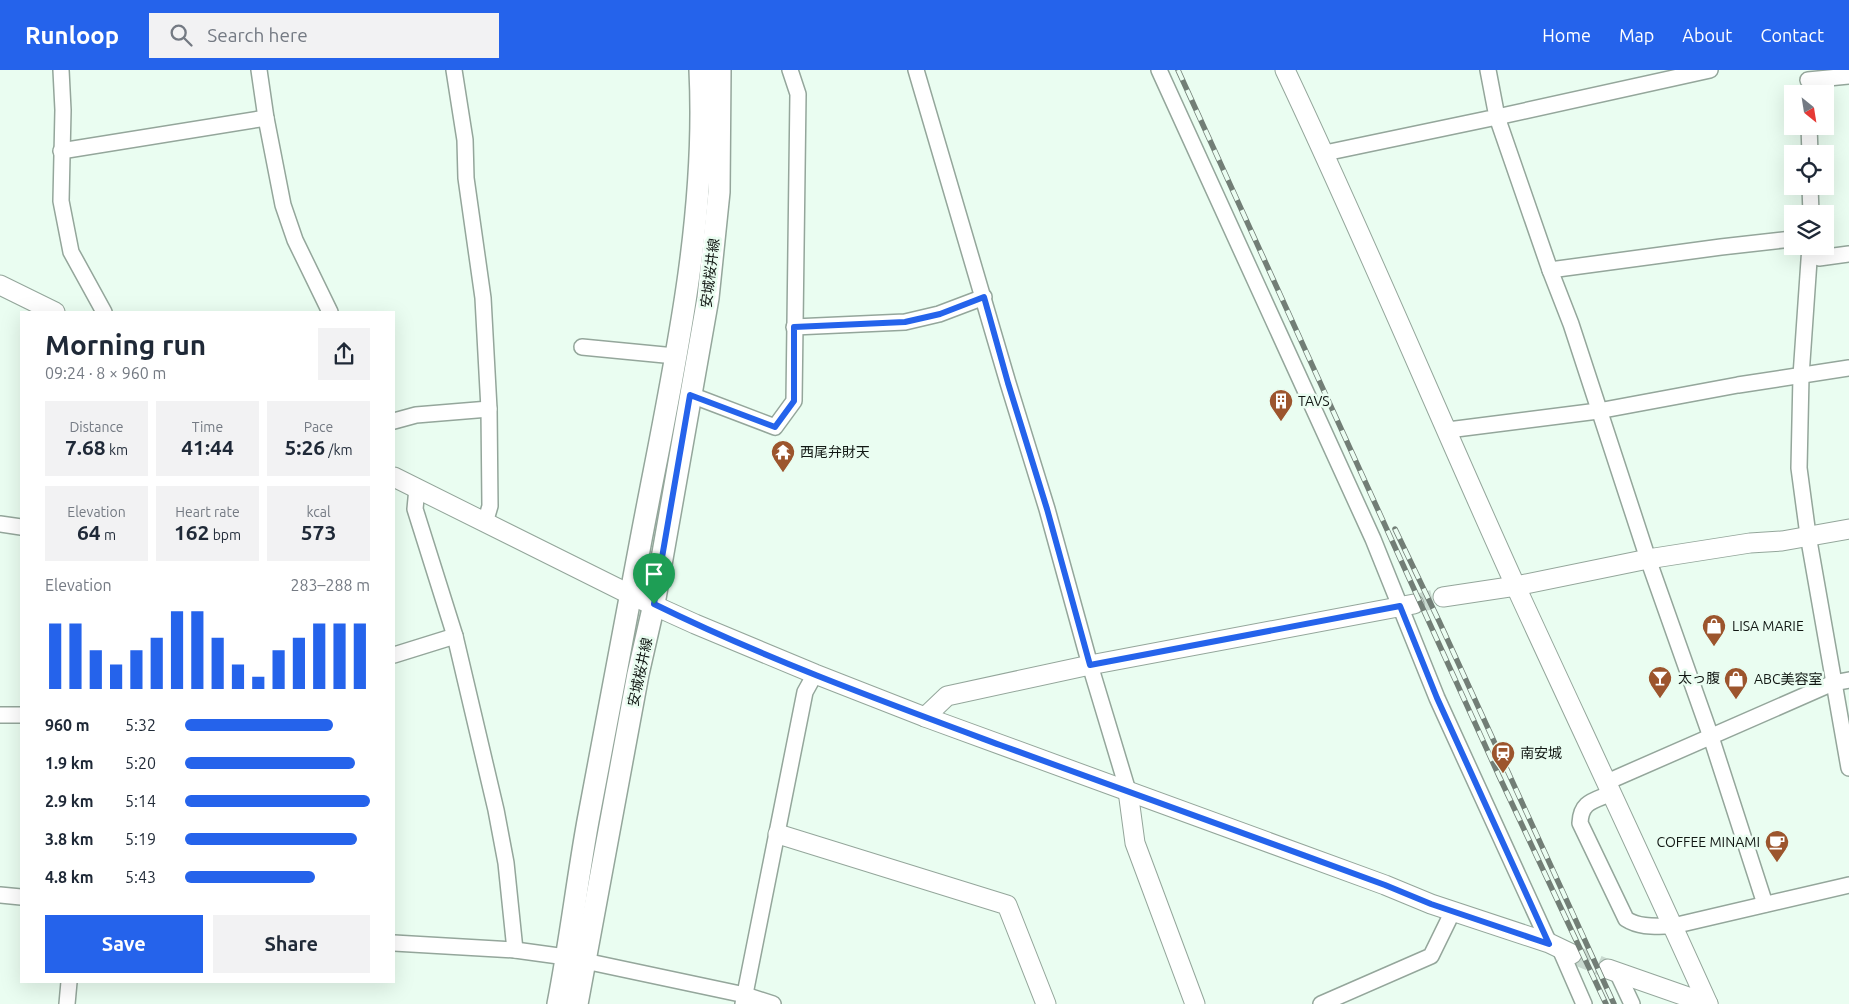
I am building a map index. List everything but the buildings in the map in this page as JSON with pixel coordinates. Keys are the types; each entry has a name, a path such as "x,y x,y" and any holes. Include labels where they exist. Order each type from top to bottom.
{"main road":[{"name":"安城桜井線","path":"577,1004 575,958 588,823 694,248 699,161 700,70"},
{"name":"安城桜井線","path":"558,1004 575,958 654,604 708,298 719,192 720,70"}],"street":[{"path":"61,70 63,110 61,202 71,252 103,311"},
{"path":"259,70 266,118 283,205 295,240 330,311"},
{"path":"454,70 465,140 466,178 483,298 489,409 490,506 486,523"},
{"path":"690,395 775,427 794,401 798,94 790,70"},
{"path":"916,70 1047,509 1090,665 1128,792 1135,843 1195,1004"},
{"path":"1159,70 1369,530 1407,605 1437,698 1561,949 1584,1004"},
{"path":"1285,70 1325,153 1516,586 1610,787 1708,1004"},
{"path":"1488,70 1496,117 1571,324 1648,559 1711,737 1765,904"},
{"path":"1325,153 1710,70"},
{"path":"1807,81 1849,76"},
{"path":"61,151 266,118"},
{"path":"1550,270 1784,240"},
{"path":"1818,255 1819,258 1849,254"},
{"path":"1809,255 1801,376 1799,468 1808,535 1849,768"},
{"path":"0,285 54,311"},
{"path":"794,327 905,322 940,314 984,297"},
{"path":"582,347 675,356"},
{"path":"1448,430 1598,410 1738,385 1849,368"},
{"path":"395,421 416,415 489,409"},
{"path":"395,477 631,595 815,674 1128,792 1561,949"},
{"path":"417,488 414,509 455,636 496,810 506,863 515,950"},
{"path":"0,524 20,527"},
{"path":"1443,597 1516,586 1648,559 1750,543 1782,541 1849,529"},
{"path":"926,717 947,696 1090,665 1407,605"},
{"path":"395,656 455,636"},
{"path":"744,1000 778,834 804,692 815,674"},
{"path":"1849,680 1833,683 1711,737 1610,787 1586,804 1580,812 1580,823 1626,919 1633,923 1646,926 1673,926 1849,885"},
{"path":"0,715 20,715"},
{"path":"778,834 1007,905 1046,1004"},
{"path":"0,895 20,897"},
{"path":"1321,1004 1431,956 1453,911"},
{"path":"395,943 515,950 575,958 744,1000 773,1004"},
{"path":"1612,970 1708,1004"},
{"path":"1612,970 1632,1004"},
{"path":"67,1004 69,983"}],"tunnel":[{"path":"1414,604 1443,597"},
{"path":"1572,954 1608,969"}],"railway":[{"path":"1178,70 1499,776 1606,1004"},
{"path":"1395,529 1614,1004"}],"place":[{"name":"TAVS","path":"1281,422"},
{"name":"西尾弁財天","path":"783,473"},
{"name":"LISA MARIE","path":"1714,647"},
{"name":"太っ腹","path":"1660,699"},
{"name":"ABC美容室","path":"1736,700"},
{"name":"南安城","path":"1503,774"},
{"name":"COFFEE MINAMI","path":"1777,863"}],"route":[{"path":"984,297 1047,509 1090,665 1400,606 1437,698 1549,944 1431,904 1385,885 926,717 815,674 695,624 654,604 690,395 775,427 794,401 794,327 905,322 940,314 984,297"}]}
